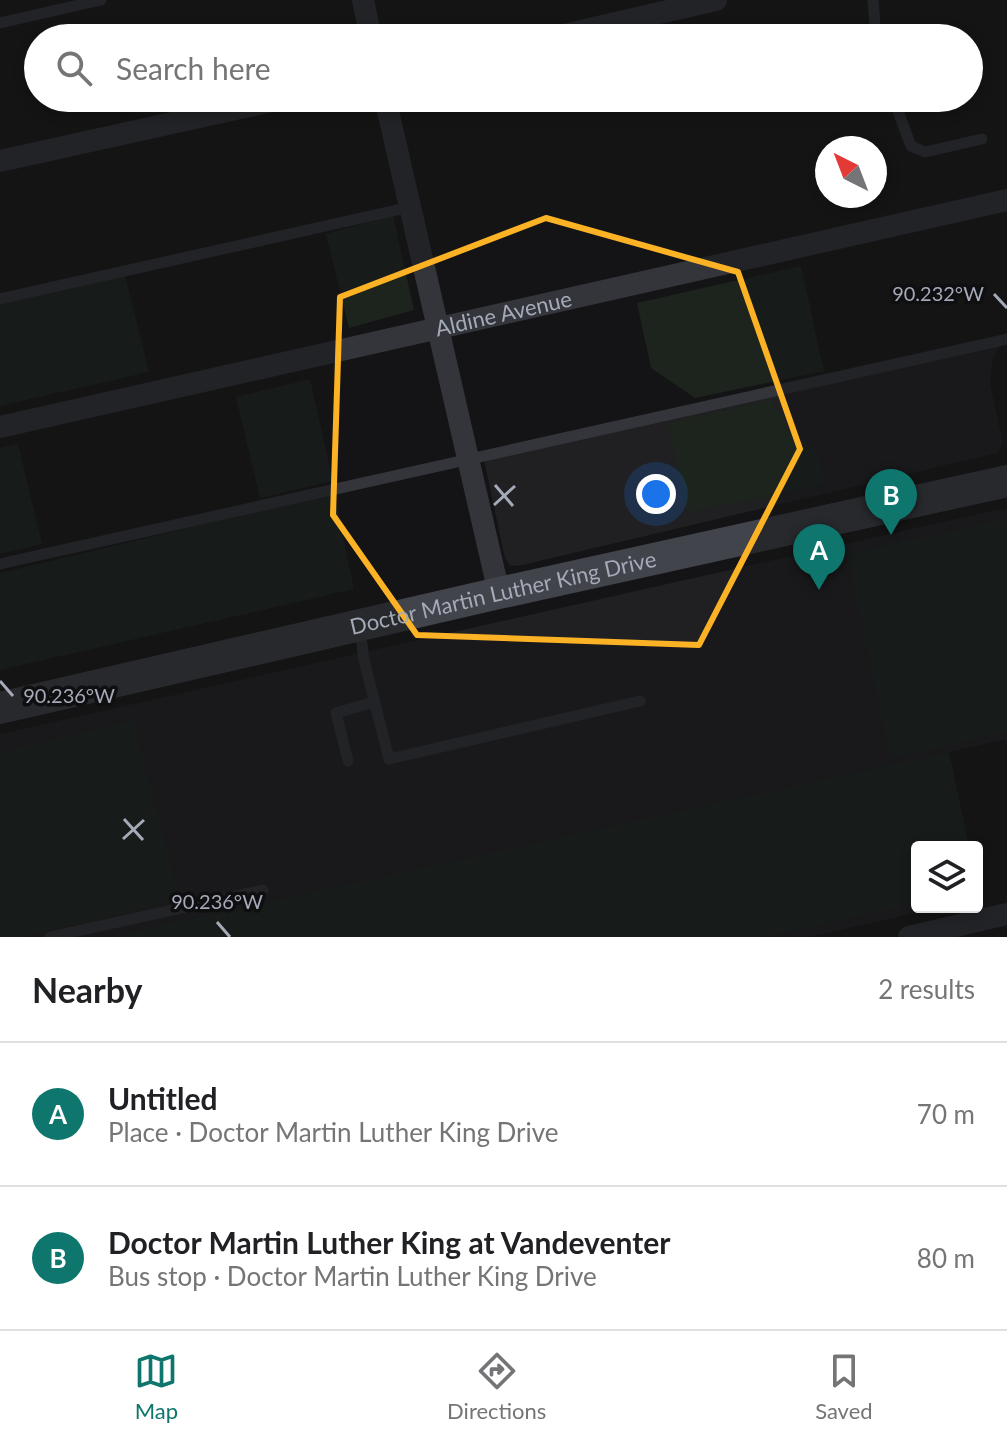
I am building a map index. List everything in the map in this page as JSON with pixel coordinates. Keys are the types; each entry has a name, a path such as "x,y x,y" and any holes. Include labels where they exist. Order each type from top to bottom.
{"main road":[{"name":"Doctor Martin Luther King Drive","path":"0,708 499,593 1007,481"}],"street":[{"path":"363,0 368,24"},
{"path":"611,24 716,0"},
{"path":"0,161 222,112"},
{"path":"388,112 499,593"},
{"name":"Aldine Avenue","path":"0,427 1007,200"},
{"path":"909,937 1007,914"}],"lane":[{"path":"0,23 101,0"},
{"path":"873,0 875,24"},
{"path":"898,112 911,146 925,152 982,139"},
{"path":"0,299 410,207"},
{"path":"0,564 1007,339"},
{"path":"360,625 364,660 389,759 640,701"},
{"path":"348,761 336,713 374,702"},
{"path":"50,937 263,890"}],"highlighted area":[{"path":"546,218 738,272 800,449 699,645 417,635 333,515 340,297"}],"shaded area":[{"path":"393,215 414,310 349,328 326,234"},
{"path":"801,266 824,371 695,398 651,368 637,303"},
{"path":"125,275 149,372 0,406 0,304"},
{"path":"1000,345 992,362 990,383 1003,443 997,453 518,566 510,565 505,558 484,460"},
{"path":"310,379 333,481 260,498 236,397"},
{"path":"771,399 795,442 818,449 824,484 687,513 668,423"},
{"path":"18,444 42,544 0,554 0,448"},
{"path":"334,493 354,589 0,670 0,573"},
{"path":"1007,509 1007,739 949,752 968,841 911,841 911,913 915,913 809,937 0,937 0,734"},
{"path":"1006,519 1007,732 890,758 847,554"},
{"path":"133,720 180,900 23,937 0,937 0,752"},
{"path":"949,752 968,841 911,841 911,904 764,937 109,937"}],"place":[{"name":"Doctor Martin Luther King at Vandeventer","path":"891,535"},
{"name":"Untitled","path":"819,590"}]}
